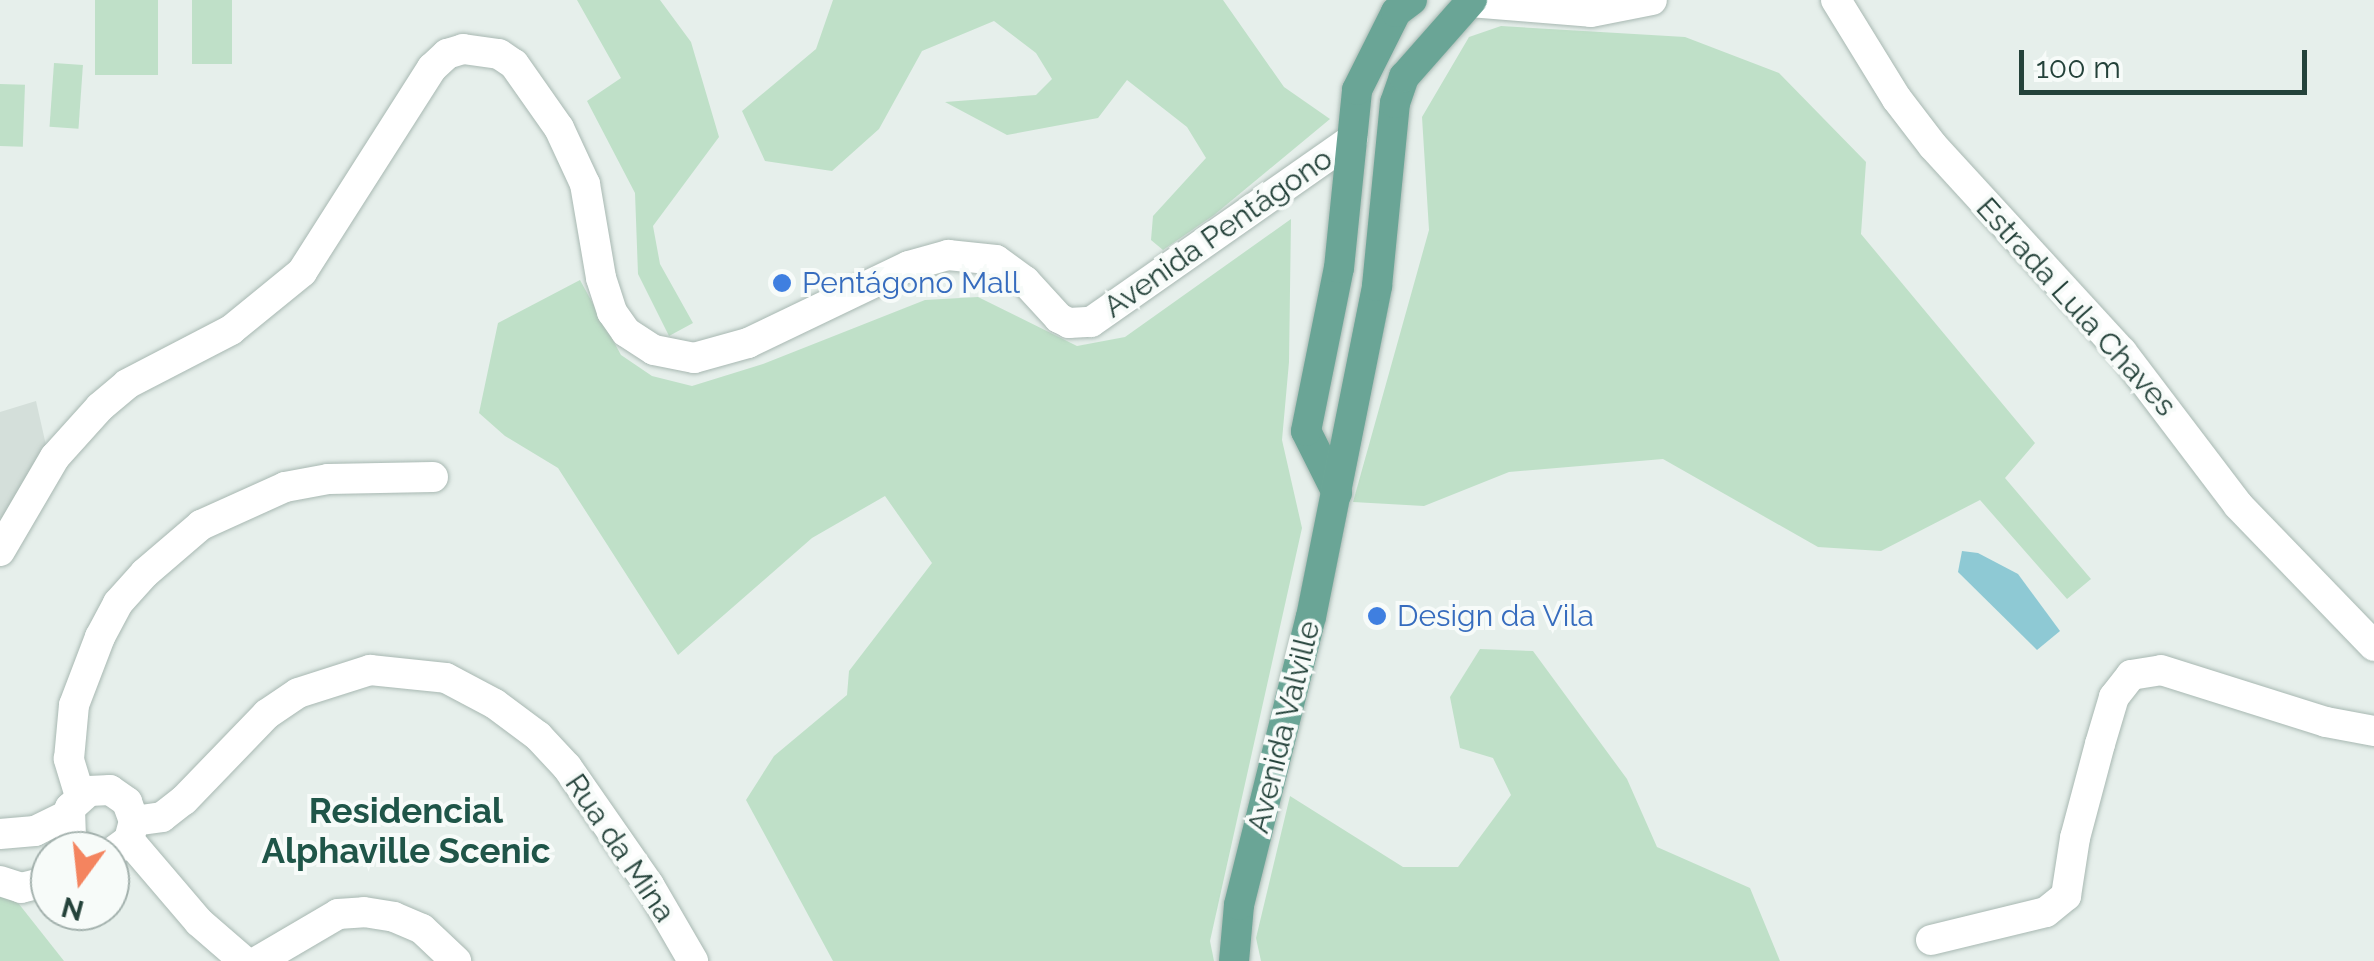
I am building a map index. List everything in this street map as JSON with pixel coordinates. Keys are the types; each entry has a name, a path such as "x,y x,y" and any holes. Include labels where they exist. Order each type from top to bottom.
{"main road":[{"path":"1337,493 1306,431 1341,254 1357,90 1396,12 1412,0"},
{"path":"1357,90 1370,105 1399,90 1471,1"},
{"path":"1370,58 1378,53 1392,54 1403,65 1399,90"},
{"name":"Avenida Valville","path":"1234,961 1238,905 1278,758 1337,493 1377,286 1399,90"},
{"path":"1324,341 1328,368 1341,378 1360,375"}],"street":[{"path":"1471,1 1516,1 1591,12 1652,0"},
{"name":"Estrada Lula Chaves","path":"1836,0 1897,99 1933,146 2122,352 2238,505 2370,630"},
{"name":"Avenida Pentágono","path":"0,551 55,457 100,406 128,384 231,330 302,272 432,68 447,54 480,49 498,54 530,81 585,184 601,278 612,312 626,332 654,350 694,358 748,344 910,266 948,255 996,260 1025,281 1059,318 1069,323 1090,322 1352,139"},
{"path":"72,831 74,805 69,759 74,705 100,637 118,603 145,573 201,525 286,487 328,479 433,478"},
{"name":"Rua da Mina","path":"130,836 184,800 268,714 298,693 370,670 446,678 495,704 538,736 567,767 649,885 692,961"},
{"path":"1931,940 2046,912 2066,896 2075,838 2100,744 2114,697 2130,674 2160,670 2326,722 2374,731"},
{"path":"0,834 35,831 100,789 120,795 123,831"},
{"path":"130,846 199,922 244,961"},
{"path":"0,880 21,888 30,886"},
{"path":"258,961 338,914 364,912 394,917 422,928 456,961"}],"shaded area":[{"path":"36,401 48,454 0,521 0,412"}],"green space":[{"path":"95,0 158,0 158,75 95,75"},
{"path":"192,0 232,0 232,64 192,64"},
{"path":"577,0 660,0 691,42 719,137 653,226 660,264 693,323 669,336 638,274 635,193 587,101 621,78"},
{"path":"833,0 1223,0 1284,87 1330,119 1214,215 1163,250 1151,240 1153,216 1206,158 1187,127 1127,80 1098,118 1007,135 945,102 1036,95 1052,79 1036,53 994,21 922,51 879,129 832,171 765,161 742,111 816,49"},
{"path":"1501,26 1685,37 1779,73 1866,162 1861,234 2035,443 2005,478 2091,579 2067,599 1980,500 1881,551 1818,547 1663,459 1509,472 1424,506 1353,502 1429,230 1422,117 1469,37"},
{"path":"54,63 83,65 78,129 50,127"},
{"path":"0,84 25,85 23,147 0,146"},
{"path":"1291,219 1289,362 1282,440 1302,528 1210,941 1214,961 833,961 746,800 774,756 847,695 849,671 932,563 885,496 812,538 678,655 558,468 505,436 479,413 498,323 580,280 621,355 652,376 692,386 763,364 925,300 978,297 1077,346 1125,337"},
{"path":"1480,649 1533,651 1627,779 1657,847 1750,888 1780,961 1261,961 1256,938 1290,796 1403,867 1458,867 1511,795 1493,758 1460,748 1450,697"},
{"path":"0,880 30,918 30,931 40,931 64,961 0,961"}],"water":[{"path":"1962,551 1978,553 2018,574 2060,631 2037,650 1958,572"}],"place":[{"name":"Pentágono Mall","path":"782,283"},
{"name":"Design da Vila","path":"1377,616"}],"district":[{"name":"Residencial Alphaville Scenic","path":"406,831"}]}
